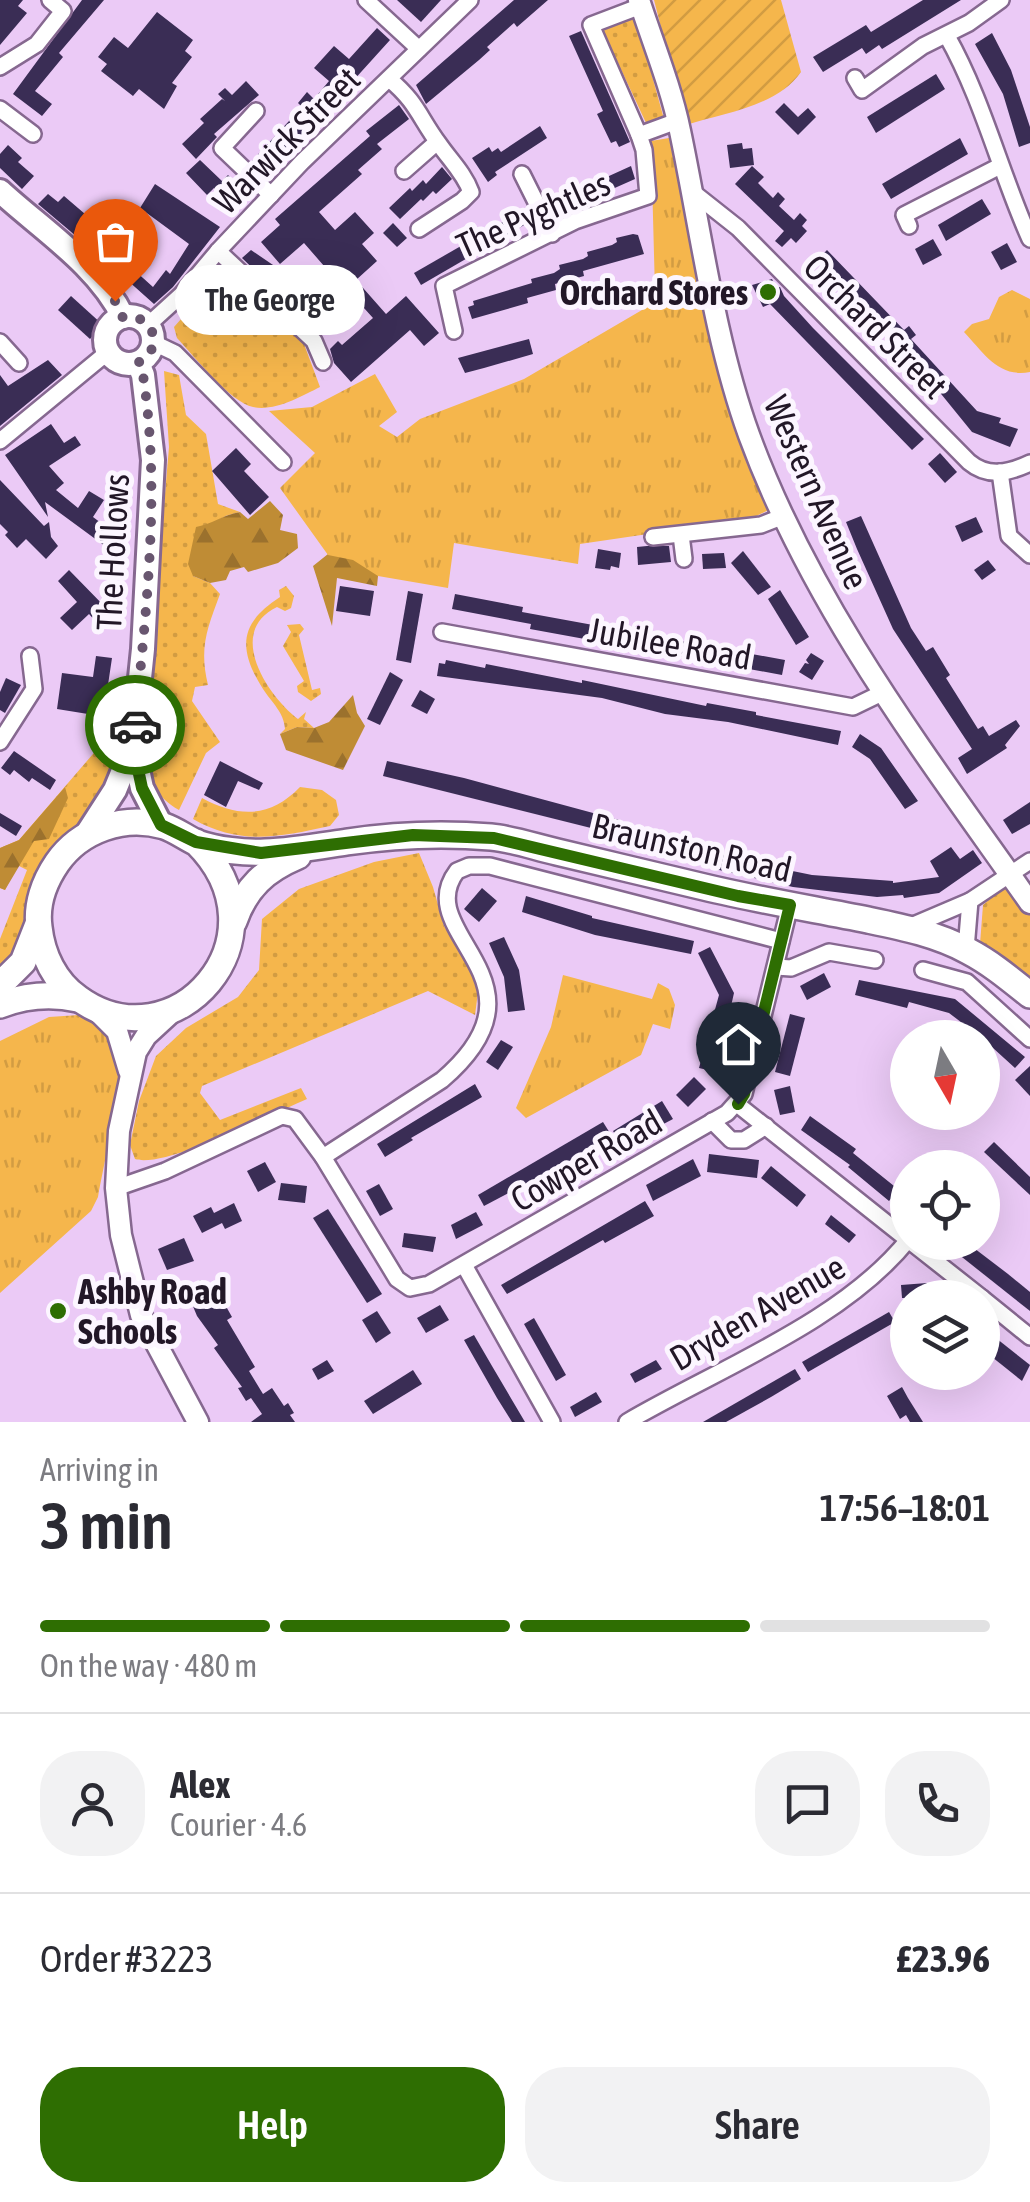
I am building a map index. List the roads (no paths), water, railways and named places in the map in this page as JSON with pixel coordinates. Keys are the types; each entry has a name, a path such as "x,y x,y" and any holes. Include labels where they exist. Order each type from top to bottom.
{"main road":[{"path":"0,191 58,241 115,301 122,317"},
{"path":"122,317 135,317 151,334 148,356 138,363 123,364 108,352 106,332 122,317"},
{"name":"The Hollows","path":"133,746 152,460 143,375 138,363"},
{"path":"133,746 142,788 161,825"},
{"path":"84,1002 56,976 44,952 38,924 40,898 49,874 86,835 115,790 133,746"},
{"path":"0,1005 58,994 132,1017 157,1014 185,1004 204,990 220,968 230,944 231,900 224,878 196,842 161,825 137,822 111,825 86,835"},
{"name":"Braunston Road","path":"196,842 261,853 413,835 494,838 738,896 907,928 966,950 1030,995"},
{"name":"Braunston Road","path":"233,924 240,903 270,868 321,846"},
{"path":"0,985 23,962 38,924"}],"street":[{"path":"0,66 37,44 63,10 50,0"},
{"path":"366,0 419,48"},
{"name":"Warwick Street","path":"151,334 218,251 271,195 470,0"},
{"path":"855,78 862,90 922,46 946,36 1001,0"},
{"path":"639,134 592,25 640,3"},
{"name":"Western Avenue","path":"640,3 677,122 728,359 744,416 784,516 816,581 884,692 1030,903"},
{"path":"946,36 976,91 1030,240"},
{"path":"389,79 418,106 471,192 420,229"},
{"path":"0,108 34,134"},
{"path":"256,110 222,148 271,195"},
{"name":"The Pyghtles","path":"454,331 444,286 574,221 648,196 639,134 677,122"},
{"path":"404,171 437,142"},
{"path":"909,226 904,215 1000,166"},
{"path":"522,174 552,234"},
{"name":"Orchard Street","path":"690,190 738,228 969,462 987,472 1000,472"},
{"path":"218,251 314,340 322,362"},
{"path":"151,334 175,353 283,462"},
{"path":"0,342 20,363"},
{"path":"0,441 108,352"},
{"path":"1030,463 1000,472 1009,536 1030,555"},
{"path":"653,537 761,525 784,516"},
{"path":"681,534 684,558"},
{"name":"Jubilee Road","path":"442,632 853,706 884,692"},
{"path":"0,742 34,689 30,656"},
{"path":"907,928 970,901 1030,862"},
{"path":"116,1188 165,1171 282,1116 299,1122 323,1157 458,1067 480,1036 485,1020 487,982 446,910 445,894 457,871 469,866 490,866 781,941"},
{"path":"966,950 970,901"},
{"path":"790,905 744,1094 738,1104 890,1226"},
{"path":"776,967 792,968 829,952 875,960"},
{"path":"923,970 967,982 1024,1022 1030,1039"},
{"path":"84,1002 117,1032 130,1073"},
{"path":"185,1004 146,1036 130,1073 119,1131 116,1188 121,1235 142,1315 198,1422"},
{"name":"Cowper Road","path":"323,1157 404,1286 420,1288 738,1104"},
{"path":"712,1121 731,1140 744,1140 766,1126"},
{"name":"Dryden Avenue","path":"627,1422 828,1310 870,1281 890,1260"},
{"path":"933,1260 959,1280"},
{"path":"464,1265 552,1422"},
{"path":"1000,1313 1030,1337"}],"place":[{"name":"Orchard Stores","path":"768,292"},
{"name":"The George","path":"115,301"},
{"name":"Ashby Road Schools","path":"58,1311"}]}
